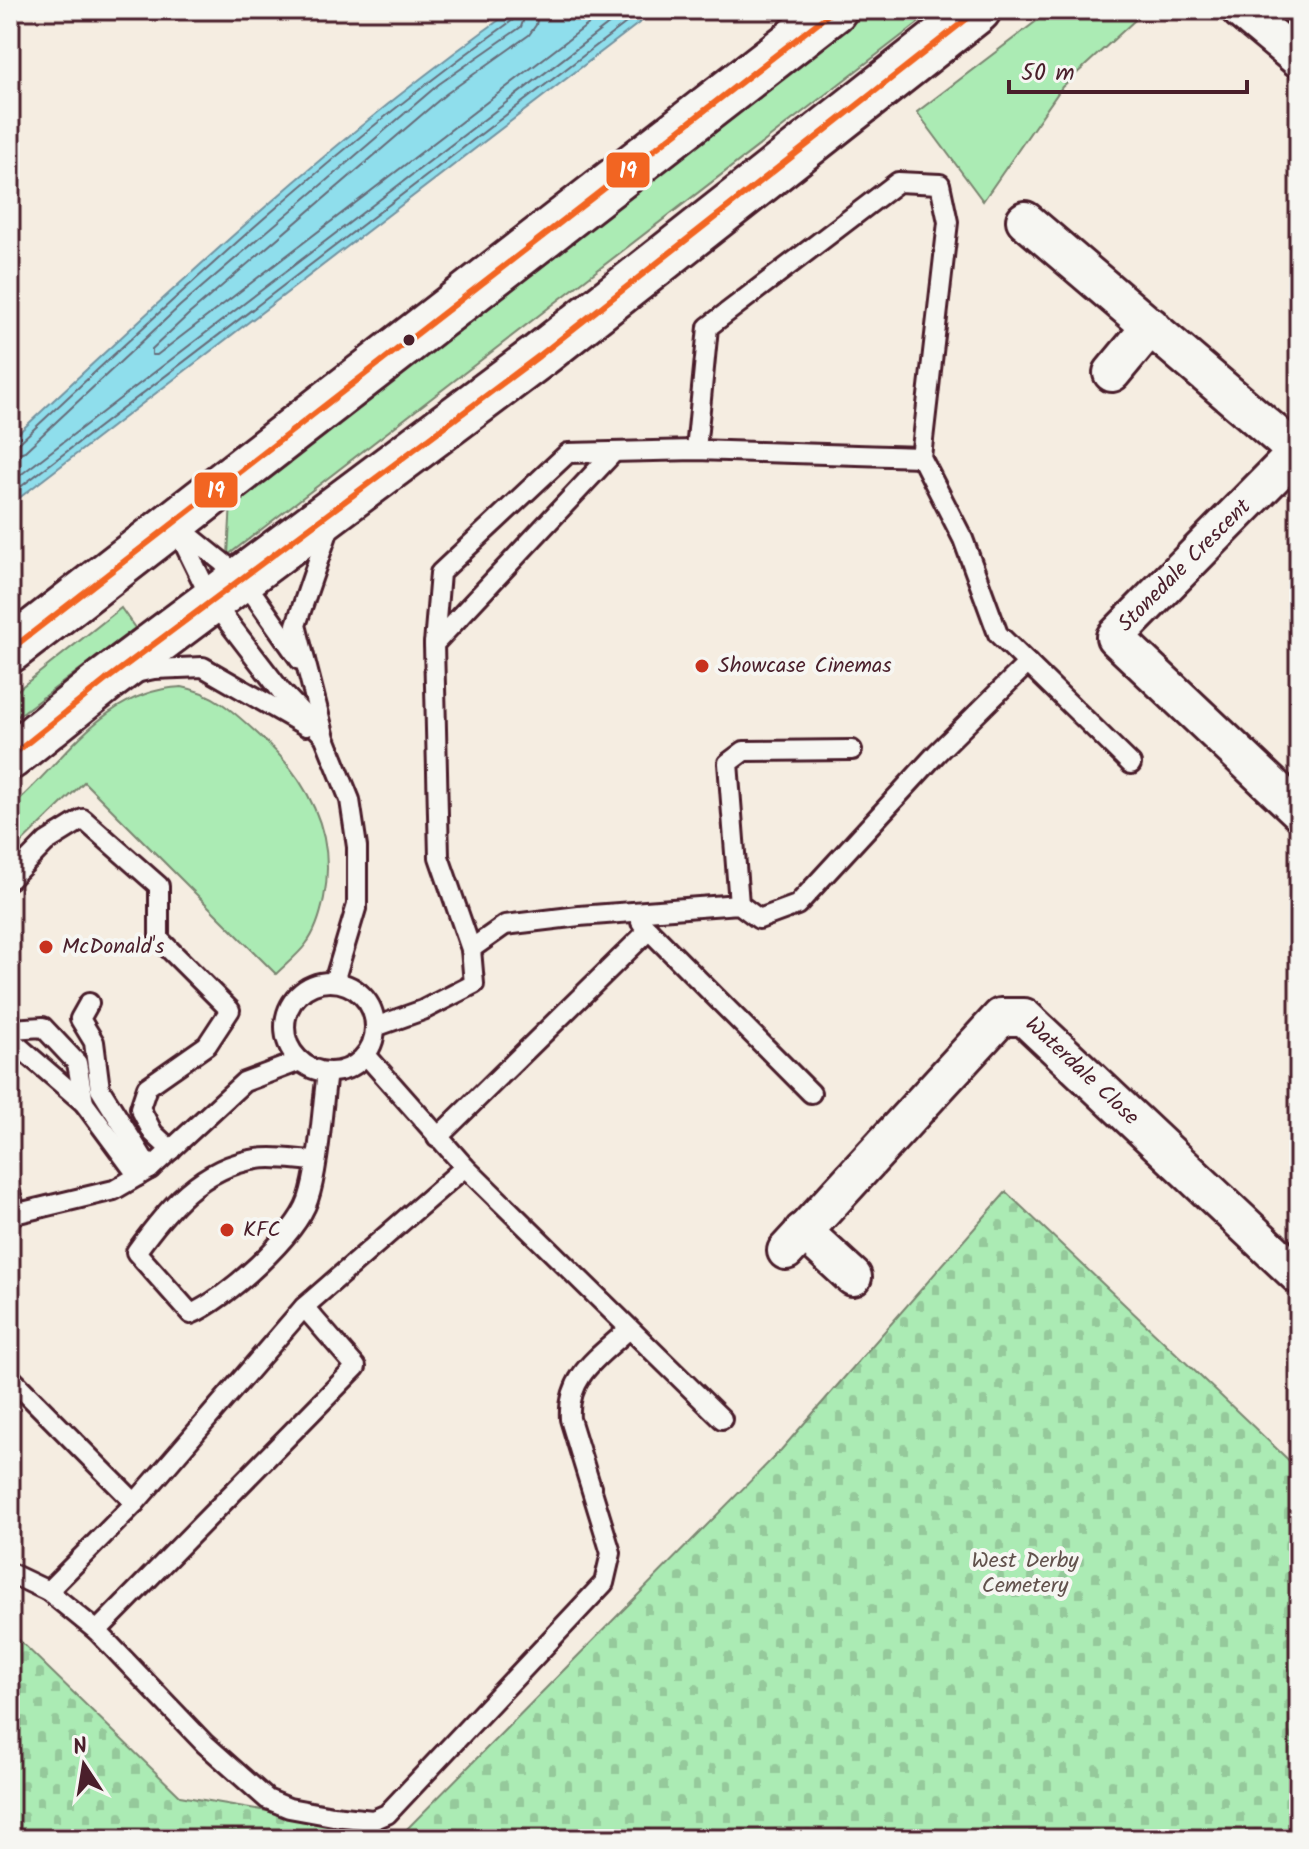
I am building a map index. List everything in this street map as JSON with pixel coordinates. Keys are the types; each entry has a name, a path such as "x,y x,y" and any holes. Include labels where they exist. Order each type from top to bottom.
{"highway":[{"path":"10,650 175,525 834,10"},
{"path":"10,757 106,680 539,356 978,10"}],"street":[{"path":"1240,10 1299,59"},
{"path":"1025,220 1298,452"},
{"path":"1112,373 1151,326"},
{"name":"Stonedale Crescent","path":"1298,452 1115,637 1299,811"},
{"name":"Waterdale Close","path":"853,1277 794,1241 1001,1017 1024,1017 1299,1276"}],"lane":[{"path":"696,450 708,327 898,182 940,184 948,222 921,457 963,539 998,634 1131,764"},
{"path":"375,1027 423,1010 474,984 471,949 439,857 434,644 440,573 568,453 696,450 921,457"},
{"path":"434,644 614,452"},
{"path":"334,982 357,905 357,847 350,800 325,738 296,625 337,508"},
{"path":"175,525 227,590 306,670"},
{"path":"175,525 227,590 281,691 325,738"},
{"path":"471,949 505,925 739,904 759,919 797,905 937,753 1028,663"},
{"path":"106,680 154,669 203,667 325,738"},
{"path":"739,904 728,763 744,751 852,750"},
{"path":"10,879 46,842 83,819 159,886 159,939 230,1010 207,1045 147,1087 140,1108 153,1133 171,1150"},
{"path":"631,913 811,1093"},
{"path":"437,1138 649,930"},
{"path":"334,982 356,990 366,1000 375,1027 366,1055 342,1071 327,1072 300,1061 286,1035 291,1005 313,985 334,982"},
{"path":"89,1003 80,1019 94,1042 100,1089 144,1172"},
{"path":"10,1029 43,1027 77,1063 84,1103"},
{"path":"10,1039 84,1103 144,1172"},
{"path":"366,1055 465,1167 722,1419"},
{"path":"10,1192 13,1214 114,1190 144,1172 171,1150 244,1082 300,1061"},
{"path":"314,1161 257,1158 210,1173 167,1208 136,1252 191,1314 209,1307 275,1249 308,1202 314,1161 327,1072"},
{"path":"48,1591 135,1503 304,1307 465,1167"},
{"path":"97,1631 356,1367 304,1307"},
{"path":"10,1573 48,1591 97,1631 205,1744 267,1799 289,1808 373,1820 387,1814 604,1583 611,1553 570,1419 569,1404 571,1390 579,1376 629,1329"},
{"path":"10,1377 135,1503"}],"green space":[{"path":"870,10 935,10 228,555 231,502"},
{"path":"1051,10 1146,10 1062,87 983,201 917,112"},
{"path":"121,608 135,628 10,722 10,696"},
{"path":"182,687 205,694 224,705 276,752 304,788 322,829 327,874 320,916 306,944 276,974 84,782 10,854 10,808 87,731 129,701 154,691"},
{"name":"West Derby Cemetery","path":"1006,1192 1299,1470 1299,1839 10,1839 10,1631 180,1796 402,1834 781,1450"}],"water":[{"path":"513,10 656,10 10,505 10,441 192,272 317,162"}],"transit line":[{"name":"19","path":"10,650 834,10"},
{"name":"19","path":"10,757 106,680 539,356 978,10"}],"place":[{"name":"Showcase Cinemas","path":"702,666"},
{"name":"McDonald's","path":"46,947"},
{"name":"KFC","path":"227,1230"}]}
